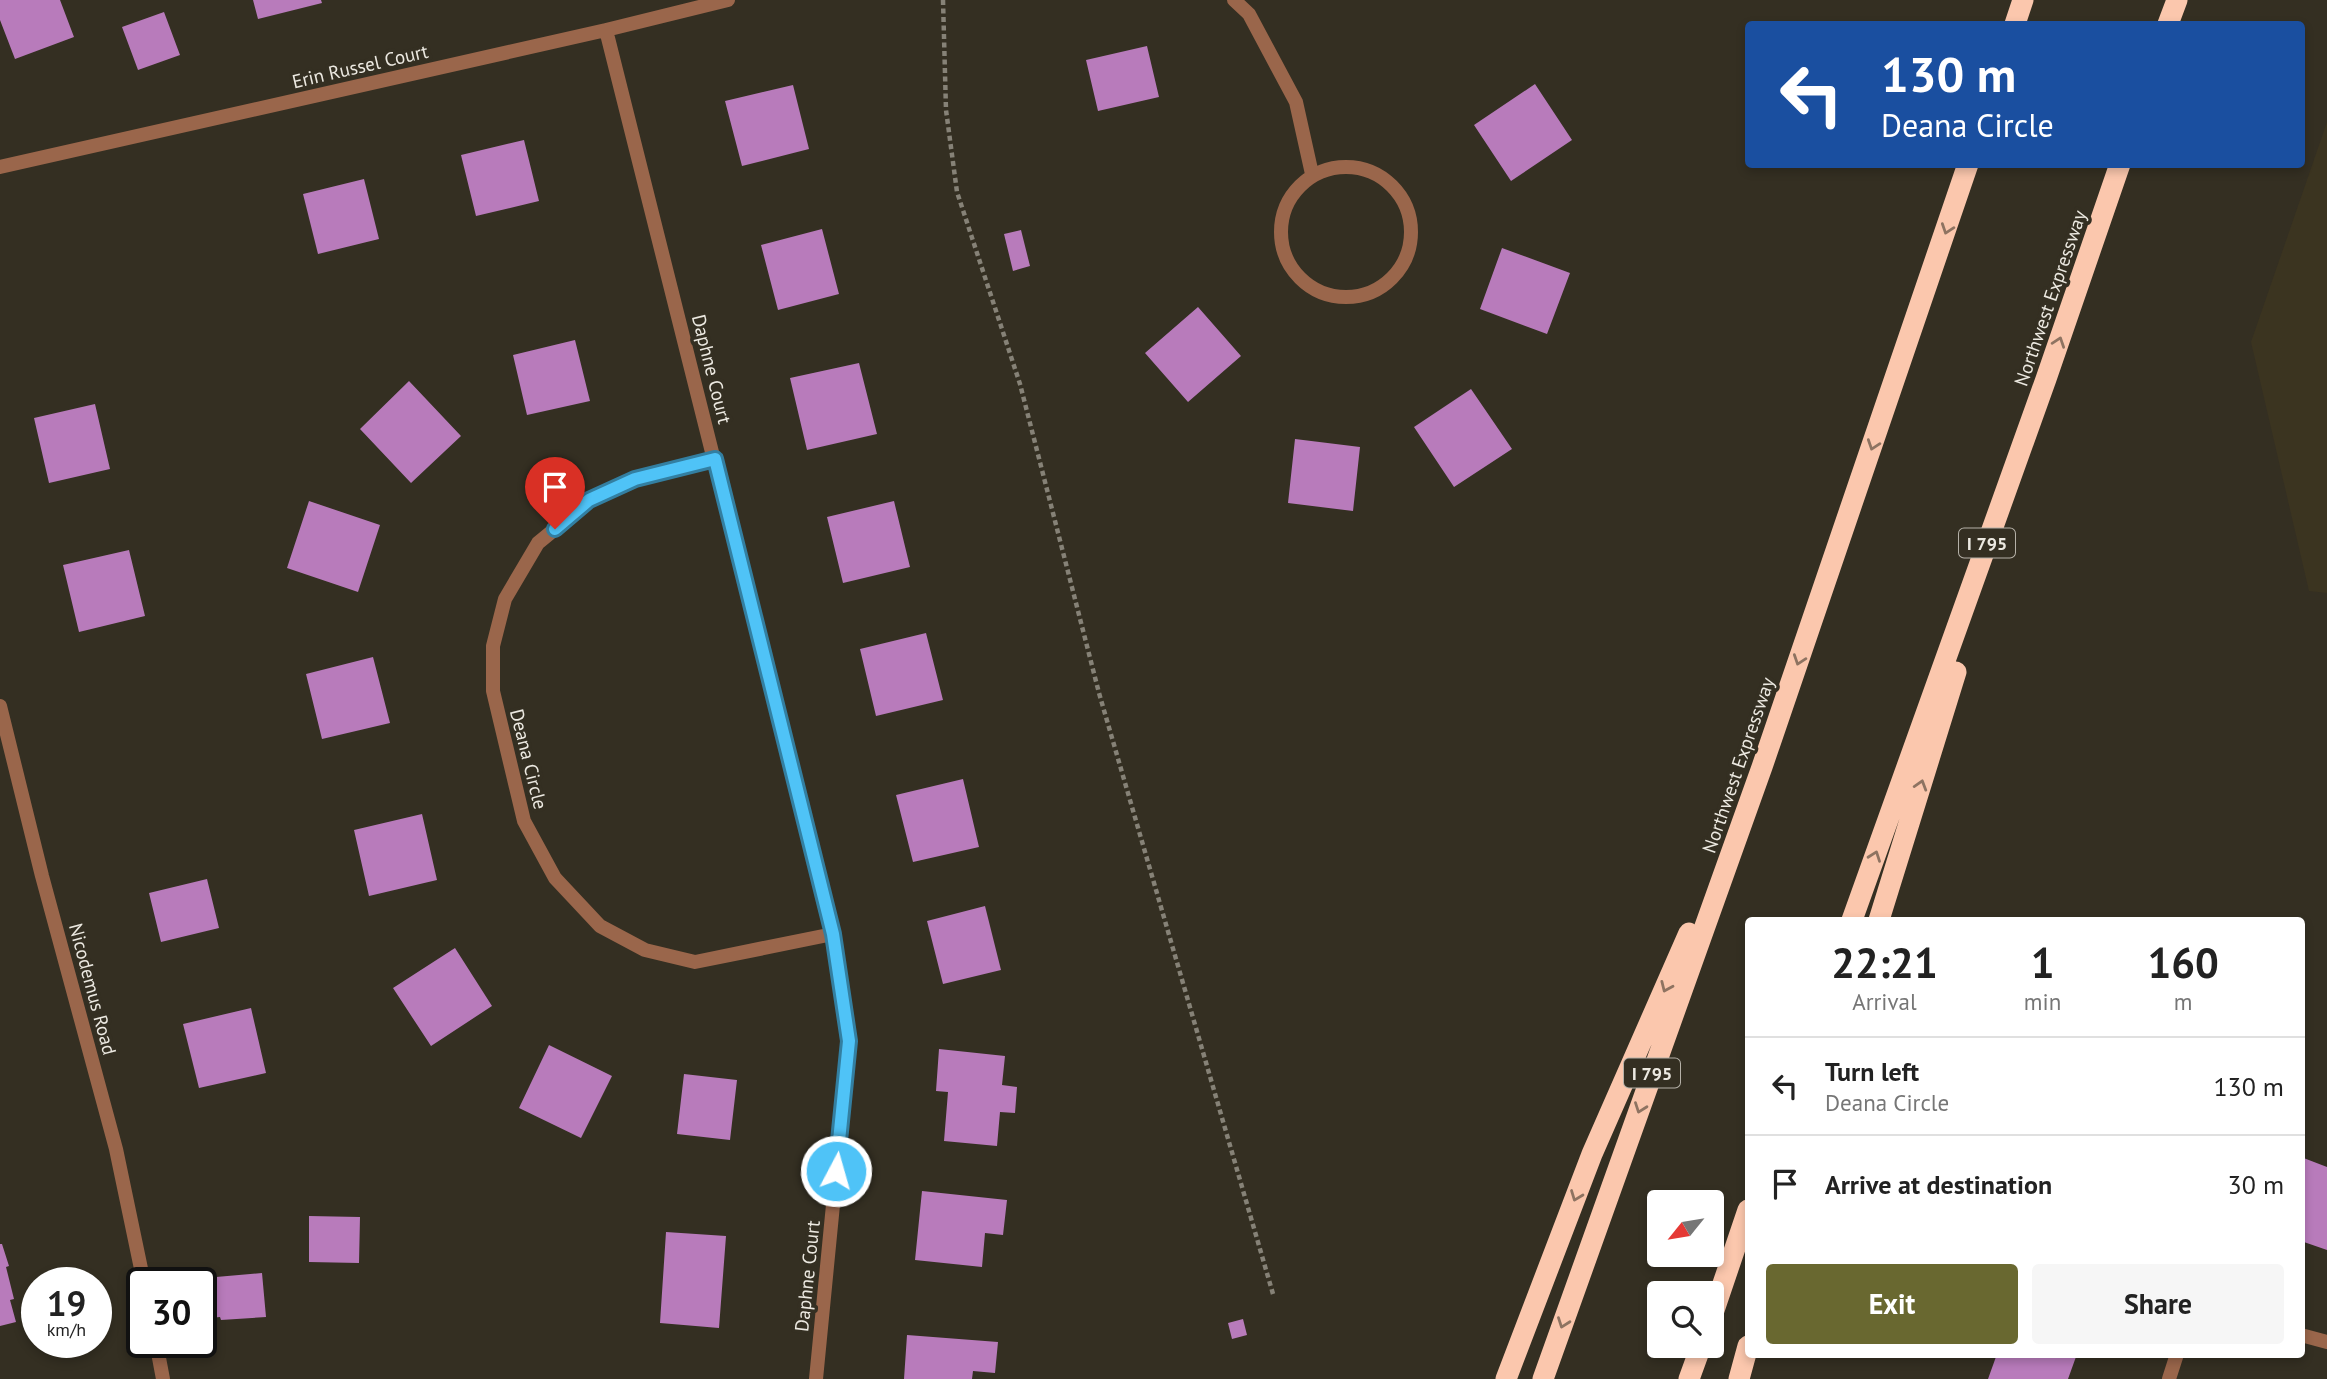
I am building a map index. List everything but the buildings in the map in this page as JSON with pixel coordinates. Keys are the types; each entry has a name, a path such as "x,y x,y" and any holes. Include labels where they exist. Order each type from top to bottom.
{"highway":[{"path":"2016,21 2024,0"},
{"path":"2169,21 2177,0"},
{"name":"Northwest Expressway","path":"1544,1379 1762,768 1967,168"},
{"name":"Northwest Expressway","path":"1853,917 2119,168"},
{"path":"1880,917 2046,379"},
{"path":"1507,1379 1592,1154 1762,768"},
{"path":"1724,1281 1745,1219"},
{"path":"1738,1379 1745,1356"},
{"path":"1689,1379 1697,1358"}],"street":[{"name":"Erin Russel Court","path":"0,167 728,0"},
{"path":"1234,0 1249,14 1296,102 1312,174"},
{"name":"Daphne Court","path":"606,30 833,934 849,1041 816,1379"},
{"path":"1346,165 1380,174 1404,199 1413,232 1404,266 1379,290 1346,299 1312,290 1288,266 1279,232 1288,199 1312,174 1346,165"},
{"name":"Deana Circle","path":"715,459 635,479 589,500 538,543 505,598 493,646 493,691 524,821 555,878 600,926 645,950 695,962 833,934"},
{"name":"Nicodemus Road","path":"0,706 42,876 116,1149 141,1267"},
{"path":"2305,1336 2327,1342"},
{"path":"159,1358 163,1379"},
{"path":"2169,1379 2176,1358"}],"path":[{"path":"943,0 946,110 957,192 1020,384 1099,693 1273,1294"}],"shaded area":[{"path":"2327,122 2327,593 2309,591 2251,342"}],"route":[{"path":"555,529 589,500 635,479 715,459 833,934 849,1041 836,1171"}]}
